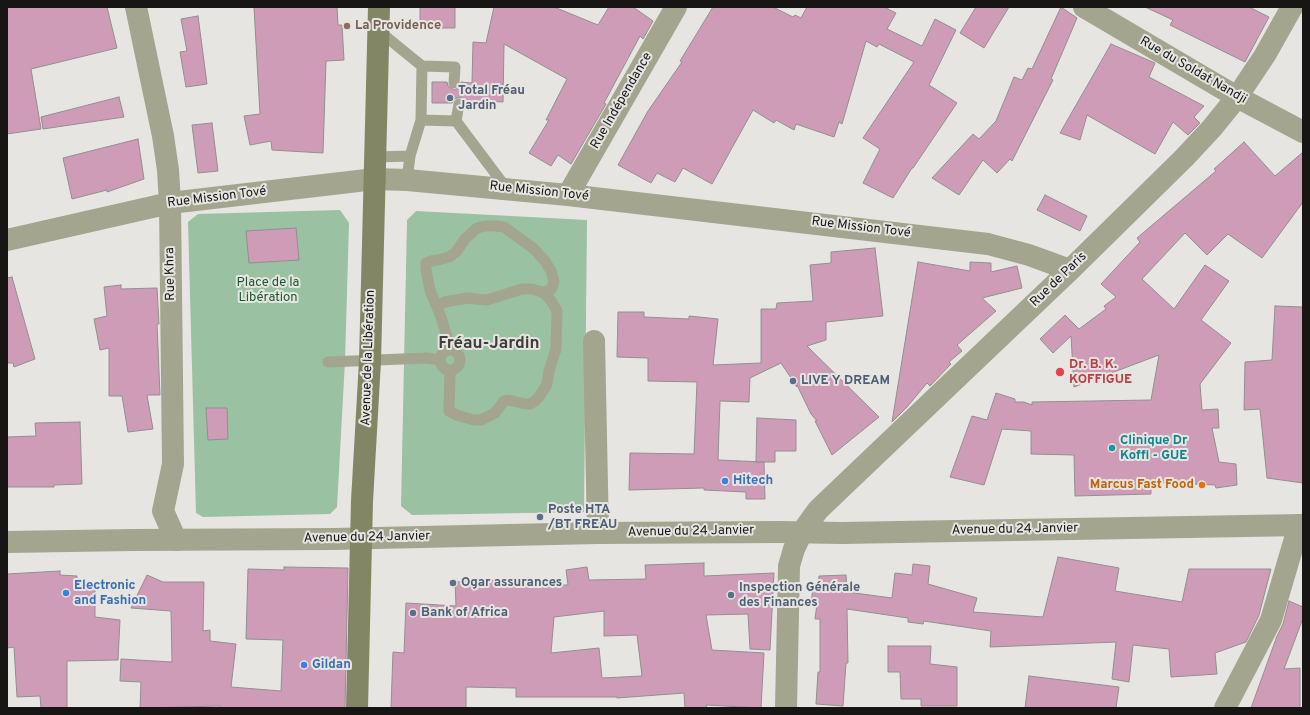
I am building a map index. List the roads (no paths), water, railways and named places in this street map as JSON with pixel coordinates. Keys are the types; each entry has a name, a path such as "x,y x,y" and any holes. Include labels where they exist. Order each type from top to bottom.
{"main road":[{"name":"Avenue de la Libération","path":"357,708 362,501 370,361 379,7"}],"street":[{"name":"Rue Khra","path":"136,7 164,136 168,170 170,203 173,464 163,512 176,540"},
{"name":"Rue Indépendance","path":"568,195 676,7"},
{"name":"Rue du Soldat Nandji","path":"1084,7 1237,97 1303,132"},
{"name":"Rue de Paris","path":"786,708 789,566 794,548 802,532 818,510 1070,270 1184,158 1212,128 1237,97 1265,55 1292,7"},
{"name":"Rue Mission Tové","path":"7,240 170,203 375,179 407,180 568,195 988,244 1029,255 1070,270"},
{"path":"594,341 598,533"},
{"name":"Avenue du 24 Janvier","path":"7,542 361,538 598,533 842,533 1301,525"},
{"path":"1225,708 1271,620 1301,525"}],"lane":[{"path":"379,31 422,66 455,68 454,83"},
{"path":"407,180 410,156 421,120 422,66"},
{"path":"459,104 456,121 507,189"},
{"path":"421,120 456,121"},
{"path":"375,157 410,156"},
{"path":"437,306 445,302 467,298 487,300 522,289 532,289 542,292 548,291 552,288 554,281 551,271 541,255 534,249 504,227 497,226 477,228 465,239 456,252 450,257 426,263 430,290 437,306 451,350"},
{"path":"450,370 449,411 456,415 474,420 481,420 495,413 504,401 508,400 530,404 535,401 547,384 549,371 556,349 557,338 557,311 552,302 542,292"},
{"path":"451,350 459,355 460,360 459,365 455,369 450,370 445,369 440,360 445,351 451,350"},
{"path":"328,362 426,358 440,360"}],"place":[{"name":"La Providence","path":"347,26"},
{"name":"Total Fréau Jardin","path":"450,98"},
{"name":"Dr. B. K. KOFFIGUE","path":"1060,372"},
{"name":"LIVE Y DREAM","path":"793,381"},
{"name":"Clinique Dr Koffi - GUE","path":"1112,448"},
{"name":"Hitech","path":"725,481"},
{"name":"Marcus Fast Food","path":"1202,485"},
{"name":"Poste HTA /BT FREAU","path":"540,517"},
{"name":"Ogar assurances","path":"453,583"},
{"name":"Electronic and Fashion","path":"66,593"},
{"name":"Inspection Générale des Finances","path":"731,595"},
{"name":"Bank of Africa","path":"413,613"},
{"name":"Gildan","path":"304,665"}],"district":[{"name":"Fréau-Jardin","path":"489,345"}],"park label":[{"name":"Place de la Libération","path":"268,290"}]}
